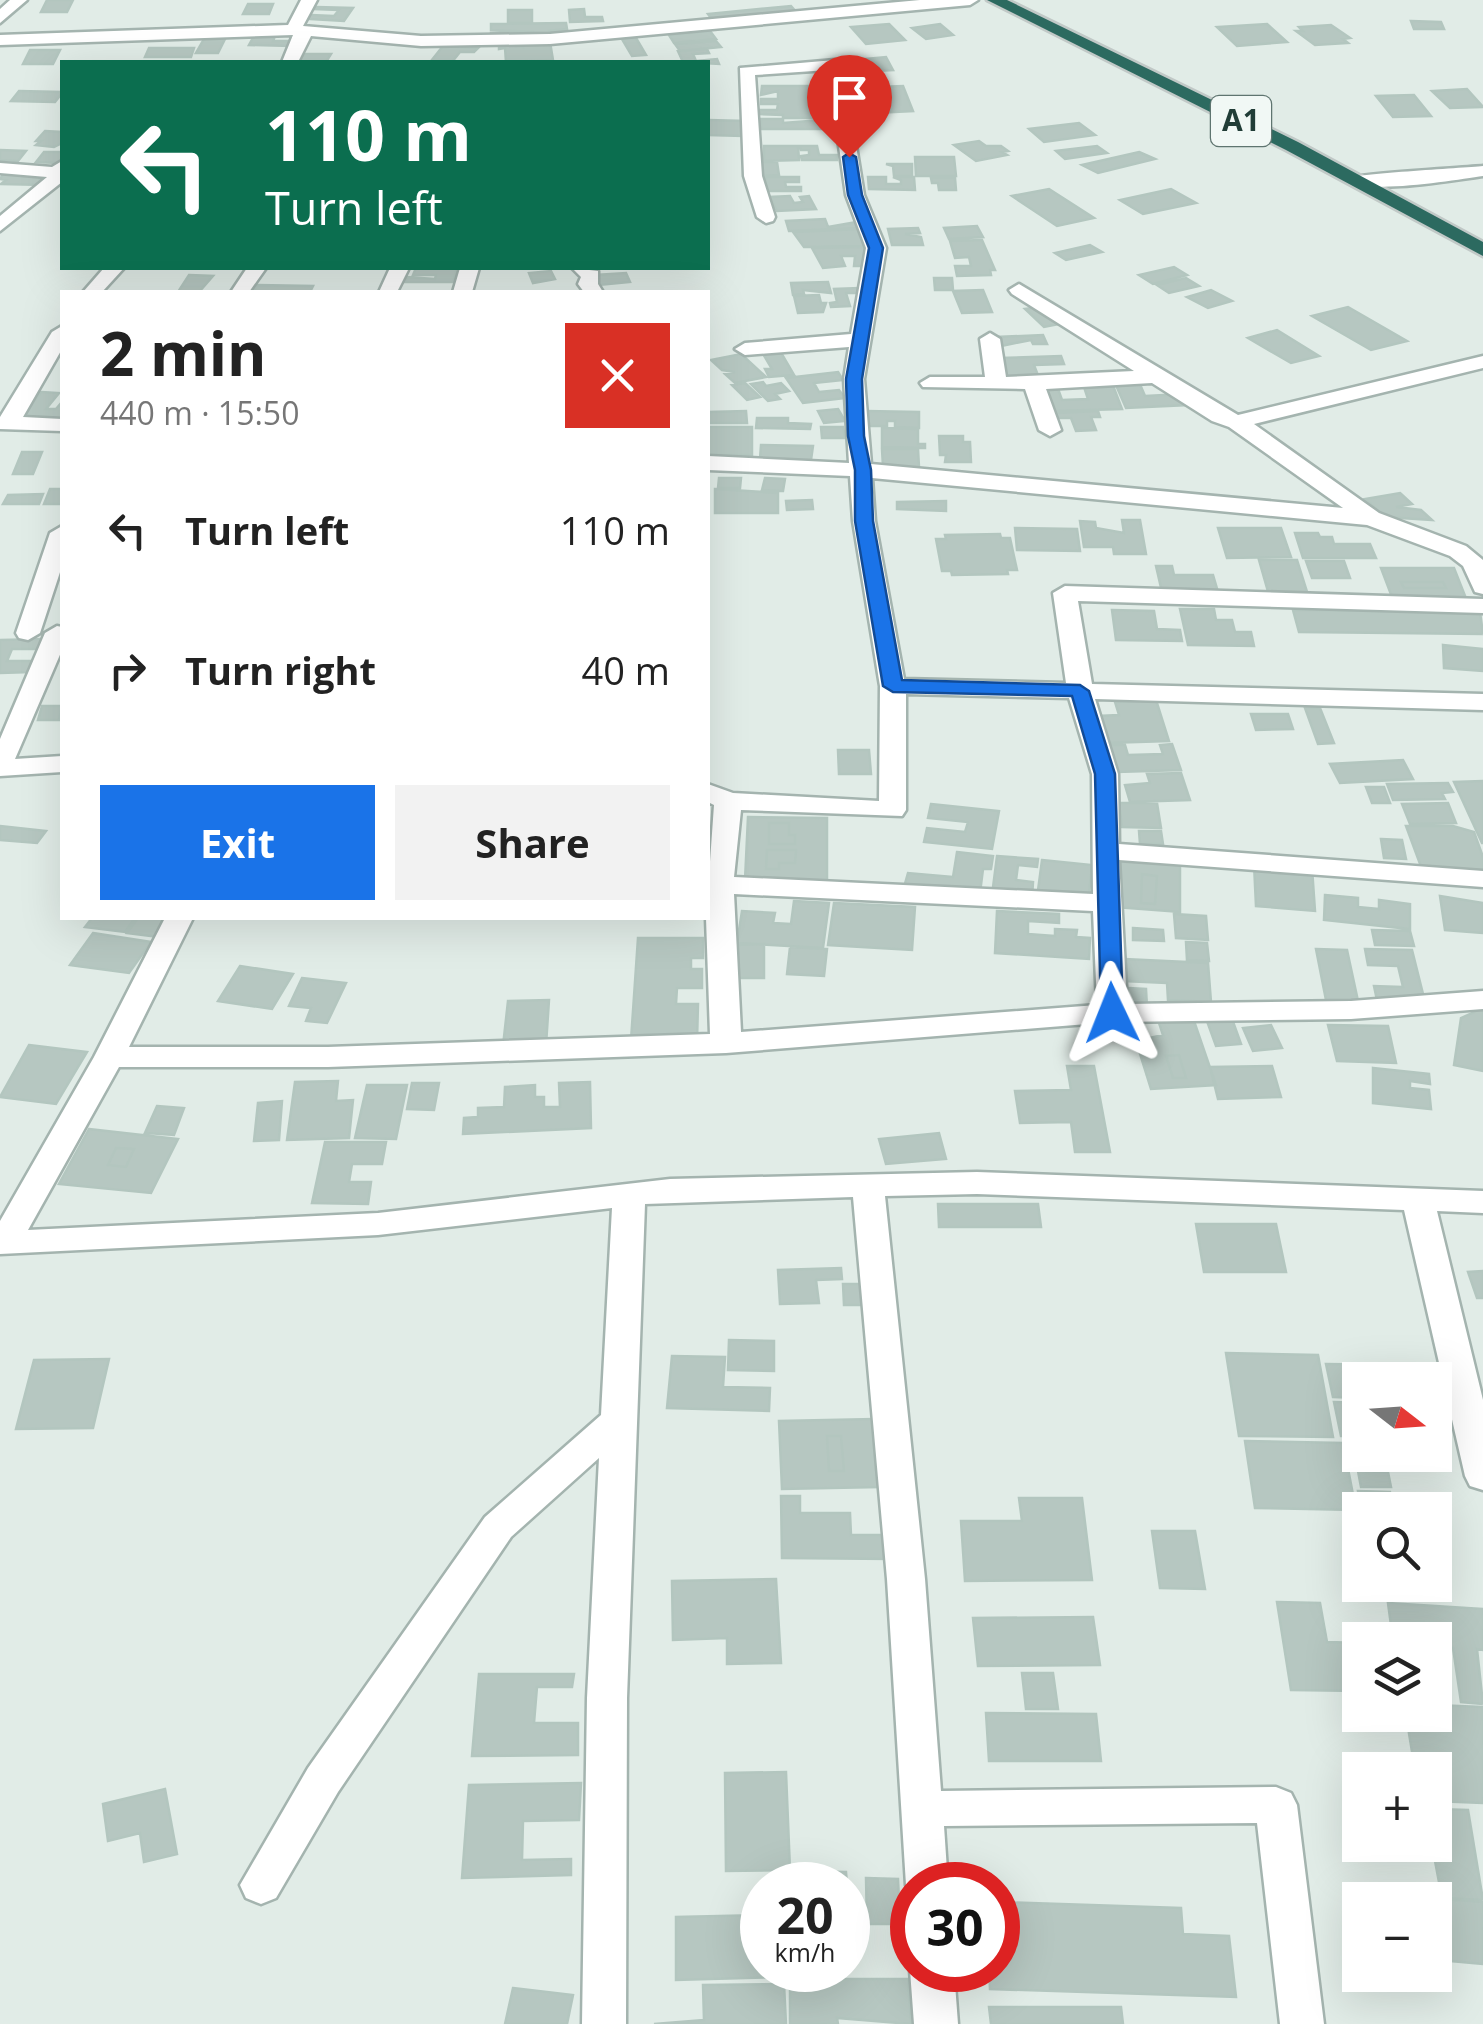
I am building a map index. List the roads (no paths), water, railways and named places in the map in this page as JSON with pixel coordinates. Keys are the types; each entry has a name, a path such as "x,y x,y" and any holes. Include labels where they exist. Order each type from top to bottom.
{"highway":[{"name":"A1","path":"995,0 1352,179 1483,250"}],"street":[{"path":"0,18 20,0"},
{"path":"291,60 310,0"},
{"path":"0,40 139,43 299,31 421,41 606,37 970,0"},
{"path":"490,41 490,60"},
{"path":"726,1044 718,796 892,810 893,686 864,521 854,379 876,248 855,195 835,65 746,71 753,176 766,218"},
{"path":"0,168 60,170"},
{"path":"1352,179 1411,179 1483,171"},
{"path":"0,225 60,173"},
{"path":"94,290 112,270"},
{"path":"584,270 592,275 588,284 592,290"},
{"path":"1019,290 1220,416 1237,422 1371,518 1458,552 1473,563 1483,587"},
{"path":"4,423 60,335"},
{"path":"990,338 996,383"},
{"path":"745,348 859,340"},
{"path":"1237,422 1483,362"},
{"path":"930,384 1156,376"},
{"path":"1033,383 1050,430"},
{"path":"4,423 60,425"},
{"path":"710,463 863,470 1371,518"},
{"path":"28,633 60,538"},
{"path":"1112,1013 1105,774 1080,691 1065,593 1483,606"},
{"path":"0,633 60,633 9,729 0,765 60,764"},
{"path":"893,686 1483,702"},
{"path":"1105,851 1483,879"},
{"path":"719,885 1108,903"},
{"path":"3,1242 109,1057 177,920"},
{"path":"109,1057 328,1057 726,1044 1112,1013 1351,1010 1483,1000"},
{"path":"3,1242 378,1224 670,1190 978,1184 1483,1202"},
{"path":"868,1186 906,1578 925,1862"},
{"path":"604,2024 607,1698 629,1195"},
{"path":"1418,1200 1483,1476"},
{"path":"261,1885 323,1780 498,1526 619,1420"},
{"path":"922,1809 1276,1806 1302,2024"},
{"path":"934,1992 936,2024"}]}
